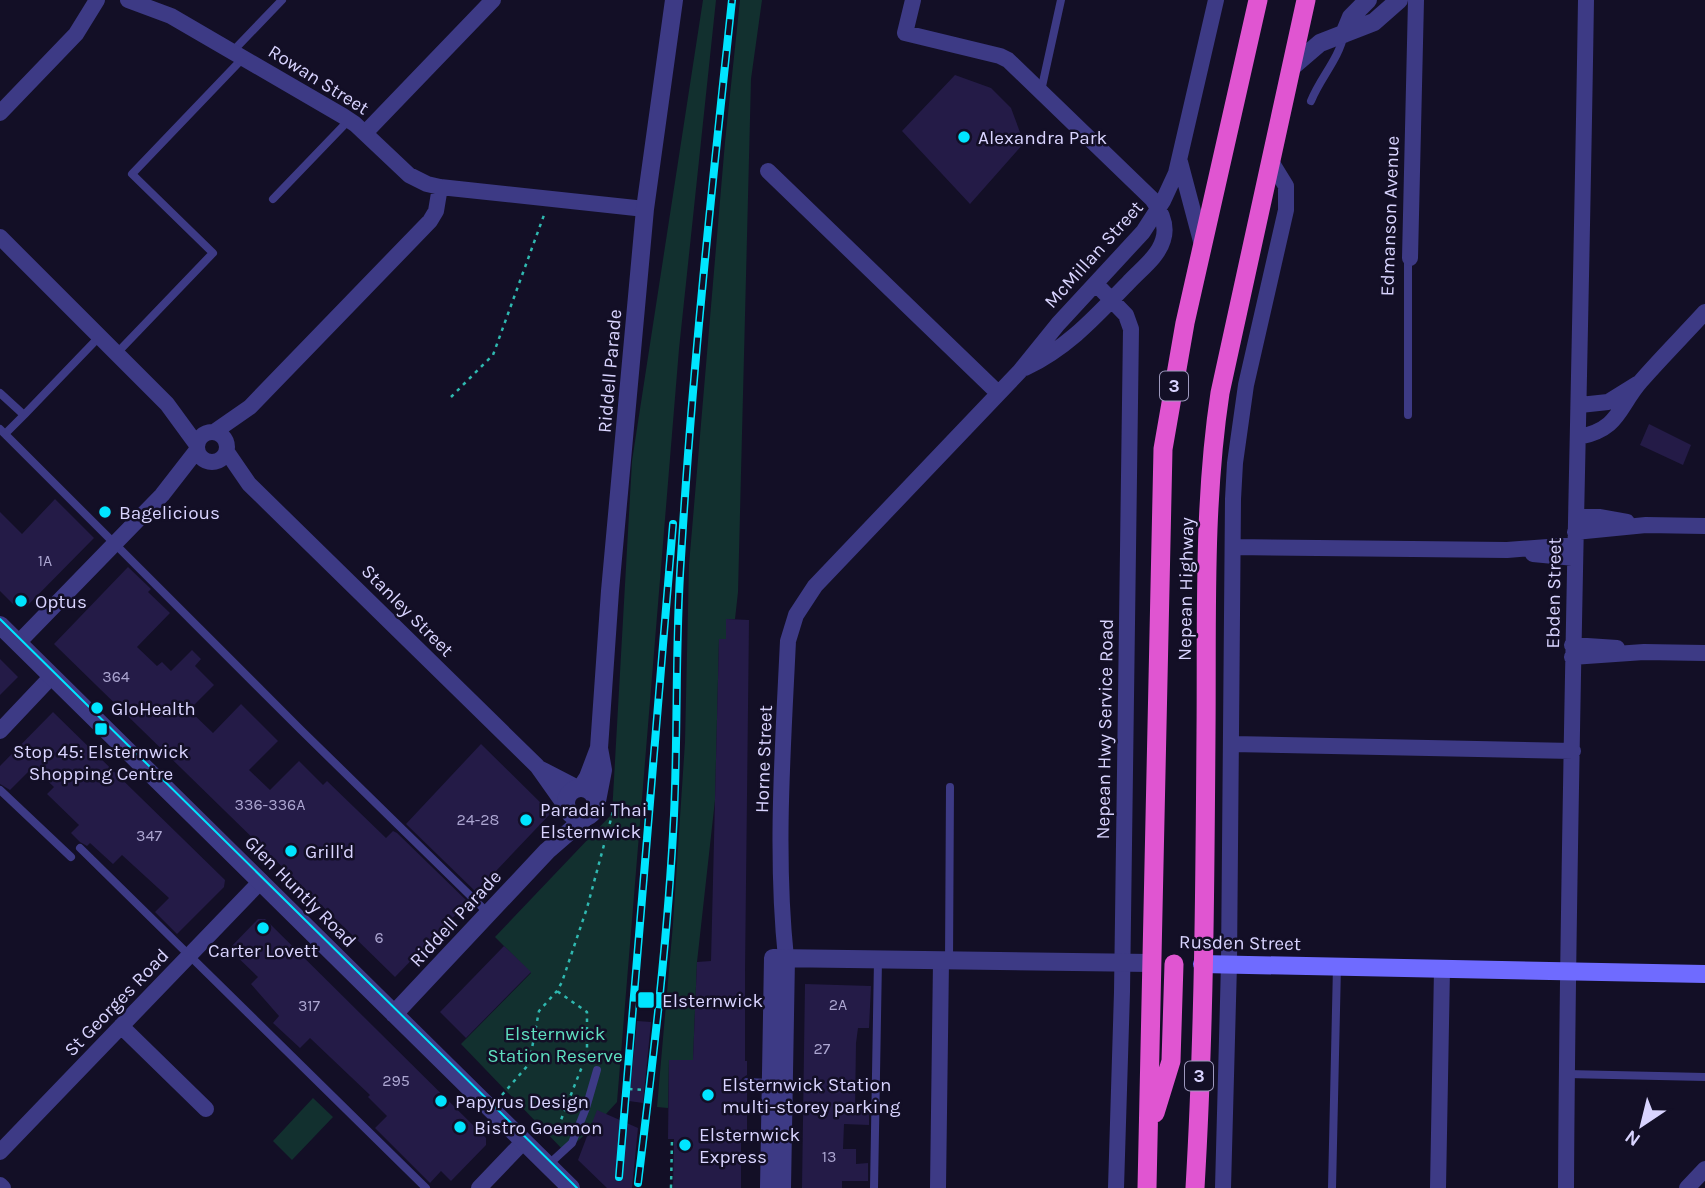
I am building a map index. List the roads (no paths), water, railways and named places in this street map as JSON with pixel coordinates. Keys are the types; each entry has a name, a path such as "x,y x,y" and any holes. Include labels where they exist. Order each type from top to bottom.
{"highway":[{"name":"Nepean Highway","path":"1147,1188 1163,449 1185,323 1258,0"},
{"name":"Nepean Highway","path":"1195,1188 1202,964 1207,548 1212,458 1220,393 1306,0"},
{"name":"Rusden Street","path":"1150,963 1202,964"},
{"path":"1150,1127 1171,1061 1174,964"}],"main road":[{"name":"Rusden Street","path":"1202,964 1705,974"}],"street":[{"path":"0,113 79,30 97,0"},
{"name":"Rowan Street","path":"128,0 171,16 349,120 410,176 426,184 645,209"},
{"name":"Rowan Street","path":"154,0 171,16"},
{"path":"365,133 493,0"},
{"name":"Riddell Parade","path":"597,801 603,770 599,748 610,591 645,209 674,0"},
{"path":"913,0 905,33 1004,58 1152,199 1158,209"},
{"path":"1158,209 1174,180 1180,162 1216,0"},
{"path":"1344,34 1349,20 1368,0"},
{"path":"1292,67 1320,43 1374,22 1401,0 1415,19"},
{"name":"Edmanson Avenue","path":"1410,258 1416,0"},
{"name":"Ebden Street","path":"1566,1188 1573,751 1572,651 1580,405 1586,0"},
{"path":"1223,1188 1236,463 1244,396 1287,198 1286,186 1269,160"},
{"path":"1180,162 1203,248"},
{"path":"768,171 997,392"},
{"path":"19,643 162,495 204,440 250,407 434,216 440,187"},
{"name":"McMillan Street","path":"796,615 815,586 997,392 1020,371 1058,324 1134,243 1158,209"},
{"name":"McMillan Street","path":"1020,371 1078,334 1159,249 1165,230 1158,209"},
{"path":"4,243 204,440"},
{"name":"Nepean Hwy Service Road","path":"1096,284 1126,315 1131,329 1116,1188"},
{"path":"1579,437 1601,430 1611,422 1624,408 1639,383 1705,313"},
{"path":"1580,405 1608,402 1639,383"},
{"path":"162,495 220,455 250,407"},
{"path":"204,440 223,436 220,455"},
{"path":"204,440 202,459 220,455"},
{"name":"Stanley Street","path":"220,455 537,766 567,808"},
{"path":"1233,547 1507,550 1646,525 1705,526"},
{"name":"Horne Street","path":"775,1186 775,1072 788,641 796,615"},
{"name":"Glen Huntly Road","path":"0,625 571,1188"},
{"path":"1572,651 1597,646 1644,652 1705,653"},
{"path":"0,731 52,676"},
{"path":"1231,744 1573,751"},
{"name":"Riddell Parade","path":"580,788 588,777 599,748"},
{"name":"Stanley Street","path":"537,766 580,788"},
{"path":"580,788 591,792 597,801 594,812 585,818 574,817 567,808 568,796 580,788"},
{"name":"Riddell Parade","path":"547,851 567,808"},
{"name":"Riddell Parade","path":"394,1014 547,851 585,818"},
{"name":"St Georges Road","path":"0,1152 261,881"},
{"name":"Rusden Street","path":"780,958 1150,963"},
{"path":"938,1188 945,961"},
{"path":"1438,1188 1442,969"},
{"path":"121,1026 206,1109"},
{"path":"479,1188 524,1141"},
{"path":"1687,1188 1705,1170"}],"lane":[{"path":"117,353 213,253 132,174 239,54 282,0"},
{"path":"1041,91 1061,0"},
{"path":"1311,101 1322,77 1340,51 1344,34"},
{"path":"273,198 349,120"},
{"name":"Edmanson Avenue","path":"1408,415 1410,258"},
{"path":"100,337 24,415 2,431 489,914"},
{"path":"0,393 24,415"},
{"path":"945,961 950,787"},
{"path":"0,790 71,857"},
{"path":"80,848 426,1188"},
{"path":"874,1188 878,960"},
{"path":"1332,1188 1337,967"},
{"path":"548,1165 572,1145 597,1070"},
{"path":"747,1082 775,1072"},
{"path":"1566,1074 1705,1077"}],"tram line":[{"path":"0,619 577,1188"}],"railway":[{"path":"638,1183 668,907 674,815 679,590 686,488 703,279 732,0"},
{"path":"619,1177 673,524"}],"place":[{"name":"Alexandra Park","path":"964,137"},
{"name":"Bagelicious","path":"105,512"},
{"name":"Optus","path":"21,601"},
{"name":"GloHealth","path":"97,708"},
{"name":"Stop 45: Elsternwick Shopping Centre","path":"101,729"},
{"name":"Paradai Thai Elsternwick","path":"526,820"},
{"name":"Grill'd","path":"291,851"},
{"name":"Carter Lovett","path":"263,928"},
{"name":"Elsternwick","path":"646,1000"},
{"name":"Elsternwick Station multi-storey parking","path":"708,1095"},
{"name":"Papyrus Design","path":"441,1101"},
{"name":"Bistro Goemon","path":"460,1127"},
{"name":"Elsternwick Express","path":"685,1145"}],"park label":[{"name":"Elsternwick Station Reserve","path":"555,1044"}]}
